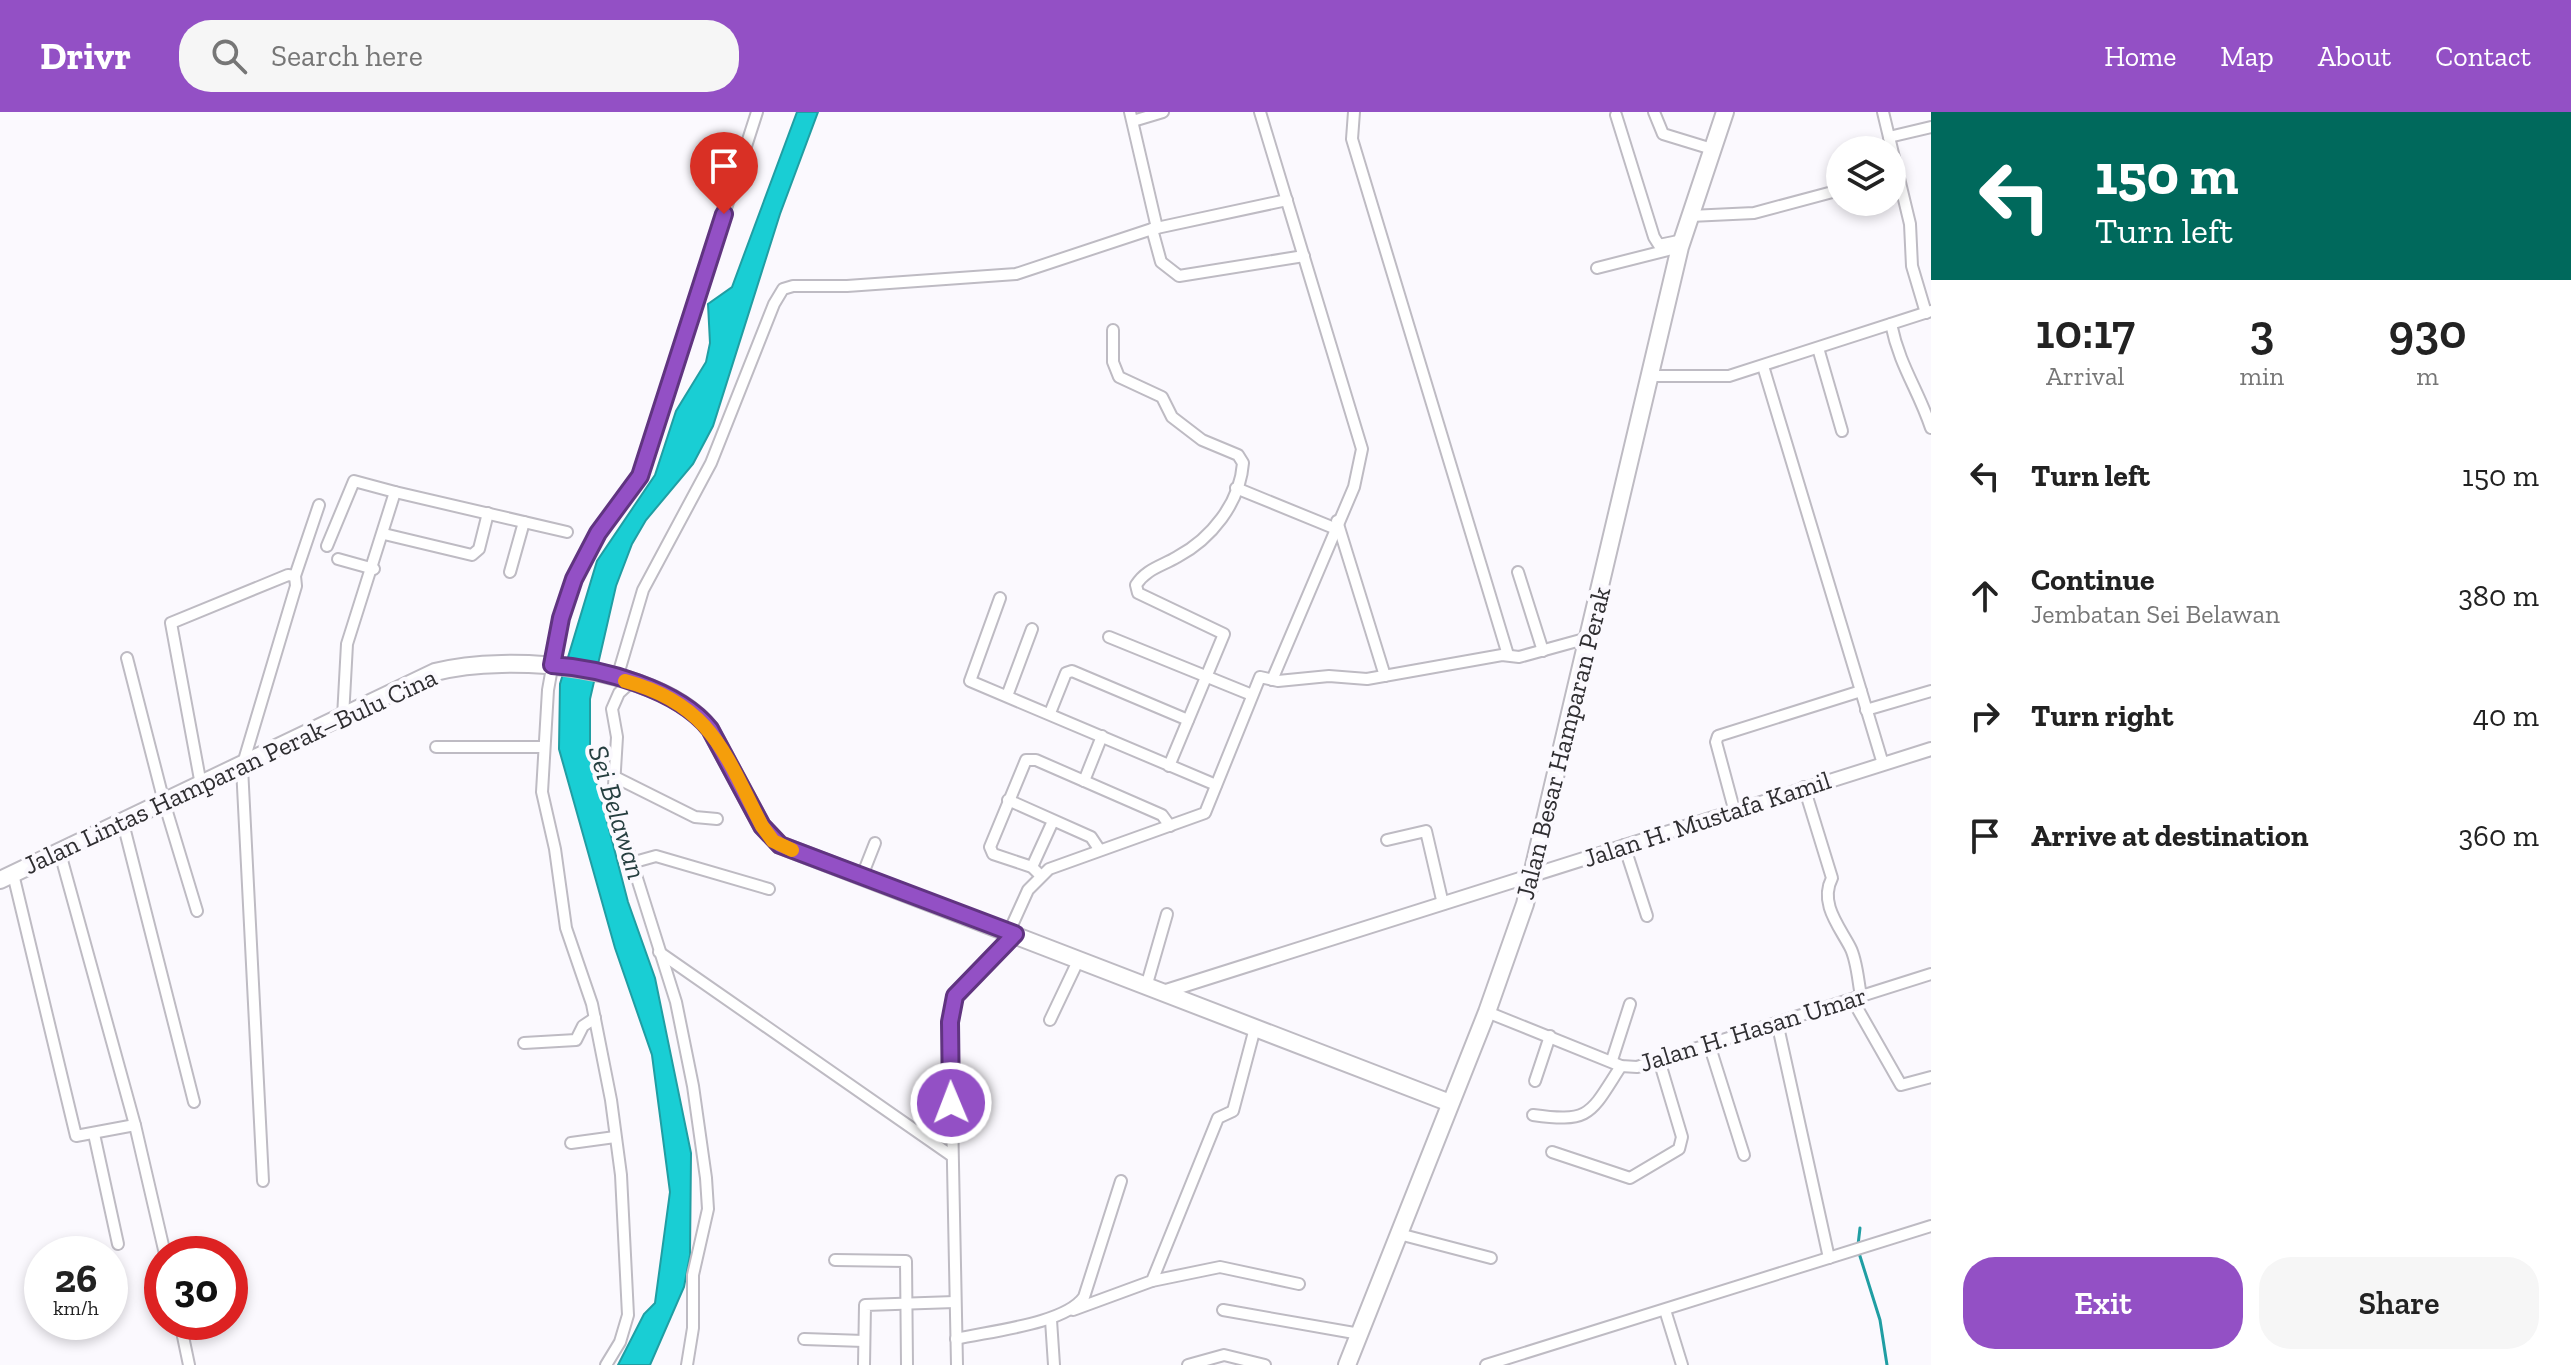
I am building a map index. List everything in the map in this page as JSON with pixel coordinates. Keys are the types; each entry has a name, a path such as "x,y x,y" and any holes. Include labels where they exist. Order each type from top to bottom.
{"main road":[{"name":"Jalan Besar Hamparan Perak","path":"1347,1365 1487,1012 1532,874 1682,243 1725,112"},
{"name":"Jalan Lintas Hamparan Perak–Bulu Cina","path":"6,877 447,668 487,661 554,665 619,679"},
{"path":"619,679 670,697 705,723 773,841 1450,1103"}],"street":[{"path":"606,1365 620,1342 628,1315 624,1217 615,1137 595,1018 562,911 555,849 542,792 543,747 561,618 574,579 598,533 640,476 757,112"},
{"path":"1163,112 1132,116 1161,262 1179,276 1304,256"},
{"path":"1260,112 1362,449 1354,487 1335,525 1272,680"},
{"path":"1354,112 1352,139 1508,655"},
{"path":"1654,112 1663,134 1712,149"},
{"path":"1883,112 1889,136"},
{"path":"1616,115 1654,237 1659,245 1682,243"},
{"path":"1893,136 1931,127"},
{"path":"1690,216 1754,213 1826,194"},
{"path":"687,1365 693,1328 693,1275 707,1219 707,1190 685,1038 615,815 613,776 617,737 612,709 619,693 619,679 643,590 711,463 774,304 783,289 801,285 847,286 1016,274 1154,229 1287,200"},
{"path":"1650,376 1729,376 1929,312 1912,266 1910,224 1906,211"},
{"path":"1597,268 1682,243"},
{"path":"1891,324 1906,378 1917,389 1931,428"},
{"path":"1113,330 1113,362 1119,377 1162,397 1172,417 1192,432 1238,455 1243,463 1236,488 1211,533 1192,549 1147,573 1136,588 1138,593 1224,634 1169,766"},
{"path":"1818,348 1842,431"},
{"path":"1763,366 1883,764"},
{"path":"327,546 354,481 567,532"},
{"path":"1236,488 1335,525"},
{"path":"343,717 347,644 374,569 395,492"},
{"path":"263,1181 242,767 296,586 295,576 319,505"},
{"path":"384,534 472,555 479,549 488,513"},
{"path":"510,572 524,522"},
{"path":"1335,525 1385,676"},
{"path":"338,559 374,569"},
{"path":"1518,572 1543,651"},
{"path":"201,785 171,623 288,575 295,576"},
{"path":"1000,598 969,679 1216,785"},
{"path":"1007,696 1032,629"},
{"path":"1109,637 1252,695"},
{"path":"1170,826 1162,815 1036,760 1026,760 991,839 991,850 1036,871 1170,826 1205,813 1260,677 1272,680 1385,676 1508,655 1519,657 1588,638"},
{"path":"127,658 164,802 197,911"},
{"path":"1050,713 1066,673 1072,671 1188,720"},
{"path":"1734,809 1716,742 1718,736 1861,691"},
{"path":"1866,710 1931,691"},
{"path":"1084,781 1102,736"},
{"path":"436,747 543,747"},
{"name":"Jalan H. Mustafa Kamil","path":"1163,992 1931,749"},
{"path":"613,776 695,817 717,819"},
{"path":"1804,787 1832,878 1827,891 1830,907 1841,937 1850,946 1857,997 1901,1085 1931,1077"},
{"path":"1008,800 1091,837 1099,849"},
{"path":"957,1365 950,1022 953,1004 965,983 1012,933 1053,821"},
{"path":"123,823 194,1102"},
{"path":"1387,840 1426,831 1443,904"},
{"path":"862,876 875,843"},
{"path":"1624,845 1647,916"},
{"path":"60,853 135,1125 161,1236"},
{"path":"631,863 656,856 769,889"},
{"path":"6,877 76,1136 135,1125"},
{"path":"1146,987 1167,914"},
{"path":"658,951 952,1156"},
{"path":"1050,1020 1078,961"},
{"name":"Jalan H. Hasan Umar","path":"1487,1012 1616,1063 1637,1067 1931,974"},
{"path":"1533,1115 1570,1120 1583,1116 1603,1095 1616,1063 1630,1004"},
{"path":"524,1043 576,1040 581,1037 583,1026 595,1018"},
{"path":"1777,1022 1829,1258"},
{"path":"1152,1281 1218,1118 1232,1113 1255,1028"},
{"path":"1535,1081 1550,1036"},
{"path":"1709,1044 1744,1155"},
{"path":"1552,1152 1630,1178 1679,1149 1682,1137 1659,1060"},
{"path":"94,1134 116,1236"},
{"path":"571,1143 615,1137"},
{"path":"1073,1310 1084,1297 1121,1181"},
{"path":"1486,1365 1931,1226"},
{"path":"1399,1234 1491,1258"},
{"path":"835,1260 905,1260 907,1365"},
{"path":"956,1339 1051,1320 1152,1281 1220,1267 1299,1284"},
{"path":"864,1365 865,1304 955,1302"},
{"path":"1223,1310 1360,1334"},
{"path":"1665,1310 1682,1365"},
{"path":"1051,1320 1054,1365"},
{"path":"804,1339 864,1341"},
{"path":"184,1340 189,1365"},
{"path":"1188,1365 1224,1355 1265,1365"}],"water":[{"name":"Sei Belawan","path":"797,112 818,112 780,214 713,426 693,464 646,520 632,544 616,586 590,699 590,756 628,902 655,978 691,1153 690,1255 684,1287 650,1365 618,1365 644,1314 655,1303 670,1192 652,1055 615,948 559,749 560,684 597,561 655,475 676,411 706,362 710,343 708,304 732,287"}],"waterway":[{"path":"1858,1245 1860,1228"},
{"path":"1859,1253 1880,1320 1887,1365"}],"slow traffic":[{"path":"625,681 670,697 705,723 762,826 773,841 792,850"}],"route":[{"path":"724,214 640,476 598,533 574,579 561,618 552,665 631,682 659,692 701,719 710,729 773,841 1015,934 955,996 950,1022 951,1103"}]}
